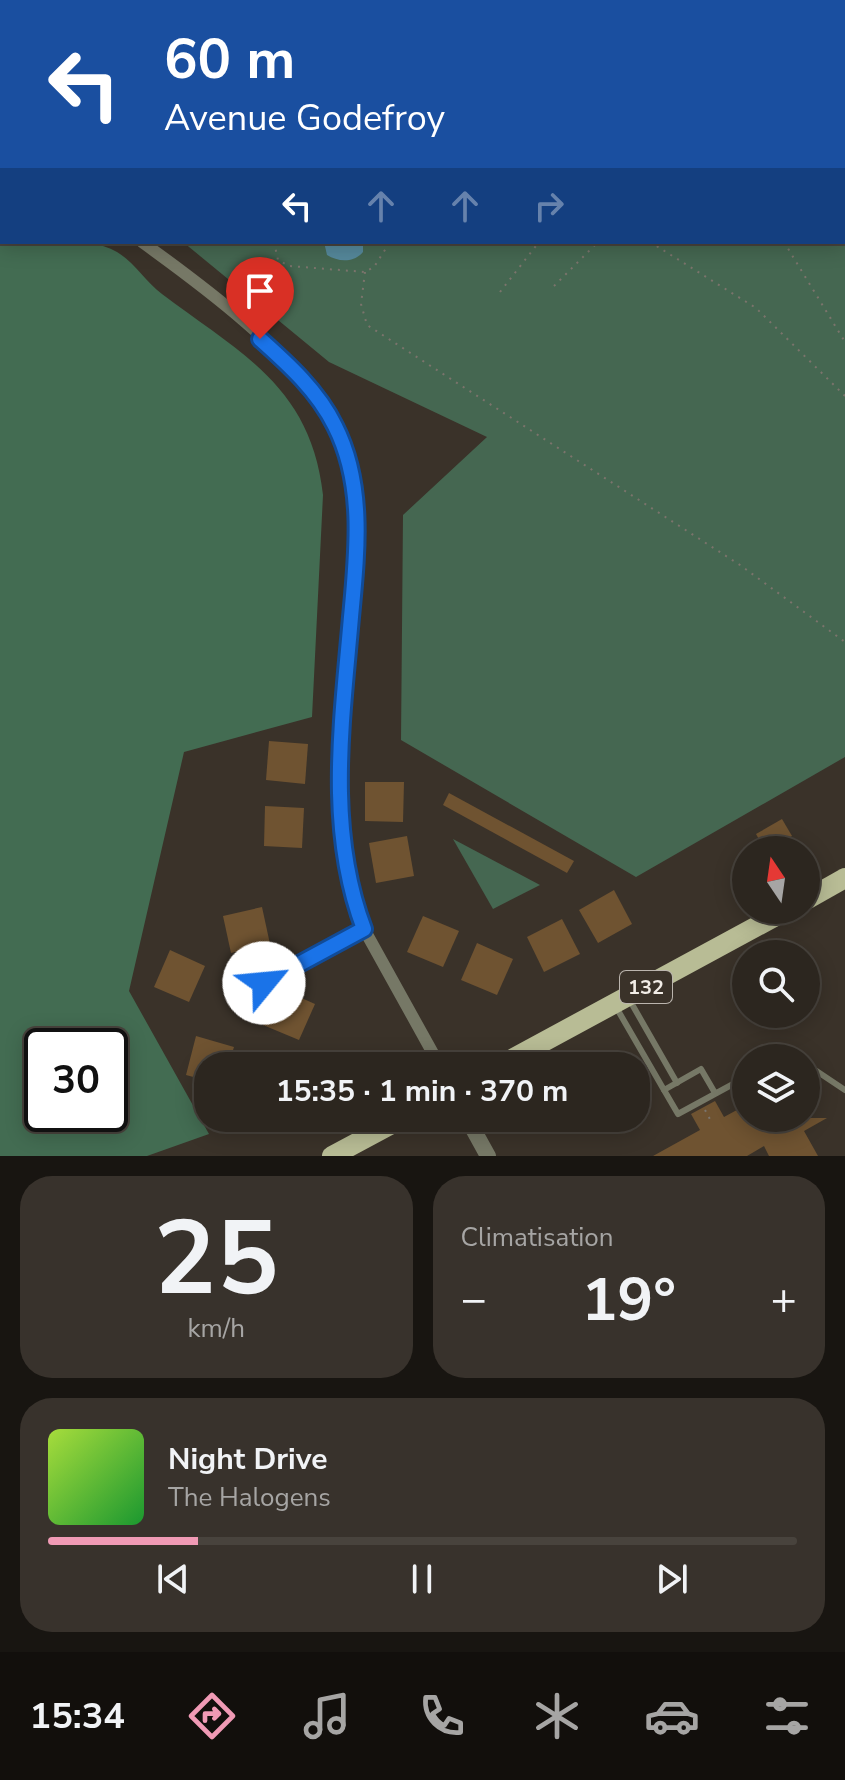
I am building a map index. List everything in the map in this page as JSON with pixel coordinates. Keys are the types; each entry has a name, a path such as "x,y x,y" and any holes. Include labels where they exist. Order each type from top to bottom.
{"main road":[{"path":"820,892 845,878"},
{"name":"132","path":"525,1052 761,924"},
{"path":"332,1156 377,1132"}],"street":[{"path":"145,244 220,303 297,374 331,418 344,449 354,486 357,533 339,828 349,887 364,929 432,1052"},
{"path":"239,996 364,929"},
{"path":"475,1132 488,1156"}],"lane":[{"path":"621,1000 677,1083"},
{"path":"621,1000 678,1114 732,1084"},
{"path":"664,1090 701,1069 715,1093"},
{"path":"820,1073 845,1090"}],"path":[{"path":"274,244 278,260 289,266 365,272 374,267 389,244"},
{"path":"500,292 537,244"},
{"path":"554,286 596,244"},
{"path":"653,244 756,308 845,396"},
{"path":"785,244 845,342"},
{"path":"365,272 361,304 367,325 752,573 845,642"},
{"path":"700,1102 712,1123"}],"green space":[{"path":"0,244 96,244 123,256 162,294 267,376 304,426 316,457 323,495 312,717 184,752 129,991 194,1107 194,1132 209,1134 147,1156 0,1156"},
{"path":"185,244 845,244 845,757 636,877 401,740 403,515 487,437 329,362"},
{"path":"453,839 540,885 493,909"}],"water":[{"path":"324,244 363,244 363,252 351,260 327,255"}],"building":[{"path":"269,741 308,744 305,784 266,780"},
{"path":"365,782 404,782 403,822 365,821"},
{"path":"449,793 574,861 567,873 443,805"},
{"path":"265,806 304,808 302,848 264,846"},
{"path":"782,819 792,836 757,836"},
{"path":"407,836 414,876 376,883 369,843"},
{"path":"614,890 632,924 598,943 579,910"},
{"path":"262,907 270,944 231,953 223,916"},
{"path":"423,916 459,931 443,967 407,952"},
{"path":"562,919 580,954 544,972 527,937"},
{"path":"477,943 513,959 497,995 461,980"},
{"path":"170,950 205,966 189,1002 154,987"},
{"path":"279,988 315,1004 299,1040 263,1025"},
{"path":"196,1036 234,1047 232,1052 194,1052 194,1077 186,1075"},
{"path":"715,1101 724,1117 732,1113 732,1132 805,1132 818,1156 769,1156 764,1146 747,1156 653,1156 700,1130 691,1114"}],"route":[{"path":"260,339 297,374 324,407 340,437 354,486 356,548 339,811 344,864 364,929 264,983"}]}
